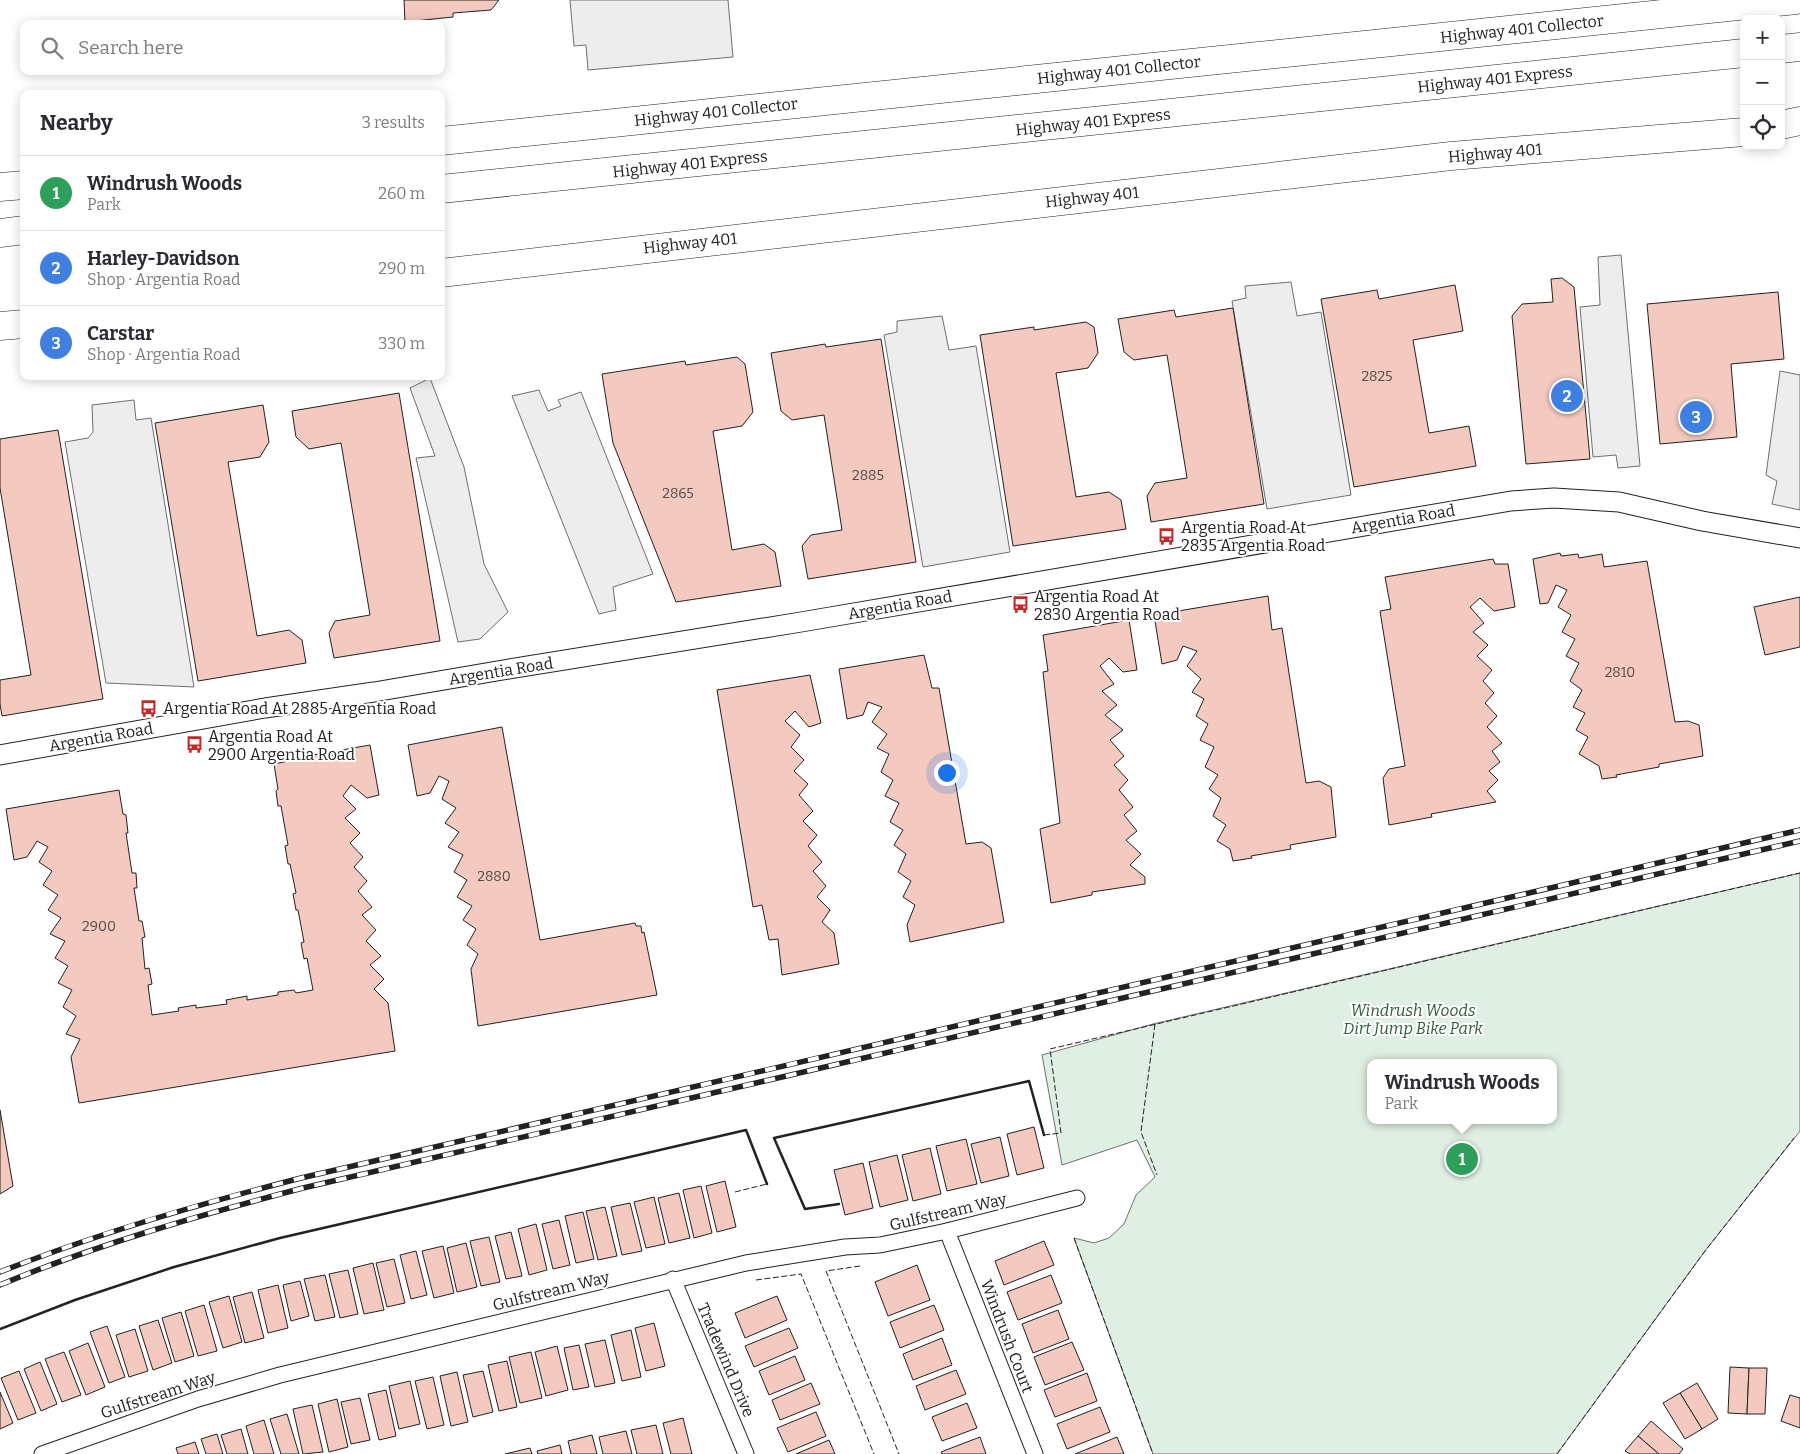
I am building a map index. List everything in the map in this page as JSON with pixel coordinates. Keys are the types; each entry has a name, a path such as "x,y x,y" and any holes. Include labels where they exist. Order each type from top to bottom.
{"highway":[{"name":"Highway 401 Collector","path":"445,141 1796,0"},
{"path":"1785,49 1800,47"},
{"name":"Highway 401 Express","path":"445,189 1740,53"},
{"path":"1785,124 1800,121"},
{"path":"1785,130 1800,128"},
{"name":"Highway 401","path":"445,272 1442,158 1740,132"},
{"path":"0,187 20,184"},
{"path":"0,233 20,230"},
{"path":"0,326 20,324"}],"street":[{"name":"Argentia Road","path":"0,755 265,708 801,622 1511,501 1554,498 1620,502 1702,521 1800,538"},
{"name":"Gulfstream Way","path":"42,1454 198,1399 271,1378 674,1279 746,1263 845,1247 880,1245 947,1231 1077,1198"},
{"name":"Windrush Court","path":"947,1231 1035,1454"},
{"name":"Tradewind Drive","path":"674,1279 746,1454"}],"green space":[{"name":"Windrush Woods Dirt Jump Bike Park","path":"1800,873 1800,1131 1705,1251 1557,1454 1153,1454 1074,1238 1094,1243 1109,1238 1124,1224 1136,1195 1155,1177 1137,1140 1062,1165 1042,1055 1153,1024"}],"shaded area":[{"path":"570,0 728,0 733,57 588,70 586,45 574,46"},
{"path":"1621,255 1640,466 1618,468 1616,455 1593,457 1580,307 1600,305 1598,257"},
{"path":"1291,282 1297,316 1321,312 1351,495 1267,509 1232,301 1246,298 1245,286"},
{"path":"942,316 949,350 976,346 1010,552 923,567 884,335 897,332 897,321"},
{"path":"1780,371 1800,375 1800,510 1772,504 1777,481 1766,475"},
{"path":"426,380 431,380 464,467 484,564 508,612 480,639 458,642 416,458 435,456 410,388"},
{"path":"539,390 548,411 561,406 558,400 581,392 653,574 613,587 616,610 599,614 512,396"},
{"path":"134,400 136,420 151,418 194,687 106,683 65,442 88,438 93,432 92,405"}],"building":[{"path":"404,0 499,0 491,10 453,13 453,17 405,20"},
{"path":"1562,278 1574,287 1590,459 1526,464 1512,316 1522,304 1553,302 1551,279"},
{"path":"1455,285 1463,331 1413,340 1429,433 1469,426 1476,466 1354,487 1321,299 1377,290 1379,299"},
{"path":"1778,292 1784,359 1731,364 1737,437 1660,444 1647,304"},
{"path":"1233,308 1264,504 1151,522 1147,496 1155,483 1187,478 1167,355 1134,360 1124,352 1118,319 1174,310 1176,317"},
{"path":"1086,322 1094,327 1098,353 1088,368 1056,373 1076,497 1109,492 1121,500 1126,529 1013,546 980,335 1034,327 1034,330"},
{"path":"881,339 916,562 808,579 802,546 811,535 842,530 824,415 792,420 781,411 771,353 825,344 826,347"},
{"path":"737,357 745,364 753,412 742,426 713,431 732,550 764,544 775,552 781,586 676,602 613,443 602,374 685,361 686,365"},
{"path":"399,393 440,641 334,658 329,633 335,621 370,615 341,443 309,449 296,437 292,411"},
{"path":"263,405 269,442 260,457 228,462 257,636 289,630 302,640 306,663 198,681 155,423"},
{"path":"58,430 103,699 2,716 0,680 31,675 0,488 0,439"},
{"path":"1560,553 1561,556 1578,554 1579,558 1602,554 1604,567 1647,561 1675,722 1688,721 1699,725 1703,756 1659,764 1659,767 1602,779 1599,766 1579,754 1588,737 1576,730 1585,713 1573,707 1582,690 1570,681 1579,663 1566,656 1575,639 1562,632 1571,615 1558,607 1567,590 1556,585 1548,603 1540,604 1533,559"},
{"path":"1493,559 1495,564 1508,564 1515,607 1494,611 1480,598 1470,607 1484,623 1473,632 1488,645 1477,656 1492,670 1483,681 1494,693 1485,703 1497,716 1487,727 1502,743 1492,751 1500,762 1489,771 1498,780 1487,791 1496,802 1431,814 1432,817 1389,825 1383,778 1389,769 1405,766 1380,611 1391,609 1385,577"},
{"path":"1268,596 1272,630 1282,628 1306,783 1319,781 1331,787 1336,837 1290,845 1291,849 1233,861 1230,849 1217,841 1226,825 1213,816 1221,798 1209,789 1218,775 1205,767 1214,747 1200,740 1208,724 1196,716 1204,699 1192,692 1201,679 1187,666 1197,651 1183,646 1177,660 1162,664 1154,615"},
{"path":"1800,597 1800,647 1765,655 1754,607"},
{"path":"1129,620 1137,670 1123,672 1109,658 1100,666 1114,684 1102,691 1117,705 1105,715 1123,730 1110,740 1124,756 1114,765 1128,780 1119,790 1133,807 1124,815 1137,831 1126,840 1141,854 1130,865 1145,877 1145,884 1092,892 1092,895 1051,903 1040,829 1060,823 1043,672 1048,671 1043,635"},
{"path":"924,655 932,688 939,688 966,844 982,842 991,848 1004,922 910,942 907,925 915,905 903,897 911,881 898,872 906,854 894,845 903,830 890,822 899,803 885,796 893,780 881,772 889,754 877,748 887,734 872,722 882,707 868,702 863,715 847,719 839,669"},
{"path":"810,675 821,723 809,727 795,711 785,721 800,735 791,747 804,760 794,771 808,784 799,795 813,811 803,821 817,835 808,846 822,862 813,871 826,886 817,897 830,910 822,922 834,933 839,964 782,975 778,939 769,940 762,905 753,907 717,690"},
{"path":"502,727 540,940 635,923 636,926 641,926 642,933 644,932 657,995 478,1026 471,969 478,954 467,945 476,929 463,920 472,906 457,897 467,880 454,872 463,855 448,847 459,832 445,823 456,808 442,799 449,781 439,776 430,793 417,796 408,745"},
{"path":"370,745 379,795 367,798 351,785 343,796 356,809 345,818 360,833 350,843 363,857 354,867 367,881 358,891 372,907 362,915 376,930 366,941 381,956 370,965 384,979 374,989 388,1003 395,1051 79,1103 71,1057 80,1039 66,1034 76,1016 63,1007 72,990 58,983 68,966 55,958 65,941 50,934 61,918 48,910 58,895 43,885 52,871 39,862 48,847 37,841 27,857 14,860 6,809 119,790 123,814 126,815 128,833 126,833 132,873 136,873 137,888 134,888 139,921 142,921 145,937 142,938 145,969 149,968 152,984 148,985 152,1015 179,1011 178,1008 196,1005 196,1008 227,1004 226,1000 247,996 247,1000 278,995 278,992 294,990 296,993 313,990 307,958 304,959 301,943 304,942 293,894 296,893 290,864 288,864 285,846 288,845 281,806 278,806 276,791 278,789 274,764 307,757 307,759 314,758 313,755 330,752 330,756 337,754 336,751"},
{"path":"0,1110 13,1186 0,1194"},
{"path":"1034,1127 1044,1168 1017,1175 1007,1134"},
{"path":"1000,1137 1009,1176 981,1183 971,1144"},
{"path":"966,1139 977,1184 947,1191 936,1146"},
{"path":"930,1148 941,1194 913,1201 902,1155"},
{"path":"897,1155 908,1200 880,1207 869,1162"},
{"path":"863,1163 873,1208 845,1215 834,1170"},
{"path":"725,1181 736,1227 717,1232 706,1186"},
{"path":"701,1186 712,1233 694,1238 683,1190"},
{"path":"679,1193 690,1238 669,1243 658,1198"},
{"path":"654,1197 665,1244 646,1248 634,1202"},
{"path":"630,1203 642,1251 622,1255 611,1207"},
{"path":"605,1207 617,1256 598,1260 586,1211"},
{"path":"583,1212 594,1259 576,1263 565,1216"},
{"path":"559,1220 570,1265 553,1269 542,1224"},
{"path":"536,1224 547,1270 529,1275 518,1229"},
{"path":"511,1232 522,1276 506,1279 495,1236"},
{"path":"489,1237 500,1282 481,1286 470,1241"},
{"path":"1044,1241 1054,1265 1004,1285 995,1261"},
{"path":"466,1243 477,1287 457,1292 447,1248"},
{"path":"443,1246 454,1293 434,1298 422,1251"},
{"path":"416,1251 427,1295 411,1299 400,1255"},
{"path":"394,1259 405,1303 387,1307 376,1263"},
{"path":"373,1263 384,1310 364,1314 353,1268"},
{"path":"917,1265 930,1300 888,1316 875,1282"},
{"path":"348,1270 358,1314 340,1318 329,1274"},
{"path":"325,1275 335,1317 315,1321 304,1279"},
{"path":"1051,1275 1062,1303 1018,1320 1007,1292"},
{"path":"300,1281 309,1316 291,1321 283,1285"},
{"path":"278,1285 288,1328 268,1333 258,1290"},
{"path":"252,1292 264,1338 245,1343 233,1297"},
{"path":"229,1296 242,1342 223,1348 209,1302"},
{"path":"777,1296 787,1320 745,1338 735,1313"},
{"path":"204,1305 217,1351 198,1356 185,1311"},
{"path":"934,1305 944,1330 900,1348 890,1322"},
{"path":"1058,1310 1069,1339 1033,1353 1022,1324"},
{"path":"181,1312 194,1356 175,1362 162,1318"},
{"path":"158,1320 172,1363 153,1370 139,1326"},
{"path":"654,1323 665,1366 646,1371 635,1328"},
{"path":"107,1326 125,1377 109,1383 90,1332"},
{"path":"789,1328 798,1348 754,1367 745,1346"},
{"path":"135,1329 148,1371 129,1377 116,1335"},
{"path":"631,1330 641,1377 622,1381 611,1335"},
{"path":"942,1338 952,1365 913,1380 903,1354"},
{"path":"605,1340 615,1383 595,1387 585,1344"},
{"path":"1072,1342 1084,1370 1045,1385 1034,1357"},
{"path":"88,1343 105,1387 86,1395 69,1351"},
{"path":"579,1345 589,1387 573,1390 564,1348"},
{"path":"557,1346 568,1390 546,1396 535,1352"},
{"path":"64,1352 81,1395 62,1402 45,1359"},
{"path":"531,1352 542,1398 520,1403 509,1357"},
{"path":"795,1356 805,1380 769,1395 759,1371"},
{"path":"507,1361 517,1407 499,1411 488,1365"},
{"path":"40,1362 57,1404 41,1411 24,1369"},
{"path":"1730,1367 1749,1368 1747,1414 1728,1413"},
{"path":"1749,1368 1767,1368 1765,1414 1747,1414"},
{"path":"956,1370 966,1394 925,1410 916,1386"},
{"path":"19,1371 36,1413 18,1420 1,1378"},
{"path":"483,1371 493,1412 473,1417 463,1375"},
{"path":"457,1372 468,1422 451,1426 440,1376"},
{"path":"1087,1373 1097,1401 1055,1417 1044,1390"},
{"path":"433,1377 444,1425 427,1429 415,1381"},
{"path":"410,1381 420,1424 399,1429 389,1386"},
{"path":"811,1383 820,1404 780,1420 772,1400"},
{"path":"1697,1383 1718,1419 1702,1429 1680,1393"},
{"path":"386,1390 396,1436 379,1440 368,1394"},
{"path":"0,1392 13,1423 0,1429"},
{"path":"1680,1393 1702,1429 1685,1439 1663,1403"},
{"path":"1790,1395 1800,1398 1800,1428 1781,1421"},
{"path":"360,1398 370,1440 351,1444 341,1402"},
{"path":"337,1399 348,1447 329,1452 318,1404"},
{"path":"967,1403 977,1428 942,1441 932,1417"},
{"path":"312,1405 323,1452 303,1454 293,1409"},
{"path":"1100,1407 1110,1432 1067,1449 1057,1424"},
{"path":"816,1412 826,1436 788,1452 777,1428"},
{"path":"287,1414 299,1454 281,1454 270,1419"},
{"path":"683,1418 692,1454 671,1454 663,1423"},
{"path":"264,1420 274,1454 254,1454 246,1426"},
{"path":"1651,1421 1683,1449 1679,1454 1659,1454 1638,1436"},
{"path":"656,1425 663,1454 637,1454 631,1430"},
{"path":"241,1429 248,1454 227,1454 221,1435"},
{"path":"626,1431 632,1454 603,1454 599,1437"},
{"path":"217,1434 223,1454 206,1454 201,1439"},
{"path":"592,1435 597,1454 571,1454 568,1441"},
{"path":"1638,1436 1659,1454 1630,1454 1625,1451"},
{"path":"980,1437 986,1454 942,1454 941,1452"},
{"path":"1117,1437 1124,1454 1075,1454"},
{"path":"829,1440 835,1454 796,1454"},
{"path":"195,1442 199,1454 178,1454 176,1448"},
{"path":"560,1445 562,1454 538,1454 537,1451"},
{"path":"530,1448 532,1454 505,1454"}],"railway":[{"path":"0,1272 149,1220 301,1178 1800,830"},
{"path":"0,1285 112,1243 303,1188 1800,841"}],"fence":[{"path":"1044,1135 1061,1133 1050,1049 1800,873"},
{"path":"1155,1024 1141,1132 1157,1175"},
{"path":"1557,1454 1705,1251 1794,1138"},
{"path":"735,1192 767,1184"},
{"path":"1074,1238 1153,1454"},
{"path":"860,1266 826,1271 899,1454"},
{"path":"756,1280 801,1274 874,1454"}],"wall":[{"path":"839,1204 805,1209 774,1138 1029,1081 1044,1135"},
{"path":"0,1329 75,1300 174,1267 280,1238 746,1130 767,1184"}],"place":[{"name":"Harley-Davidson","path":"1567,396"},
{"name":"Carstar","path":"1696,417"},
{"name":"Argentia Road At 2835 Argentia Road","path":"1167,536"},
{"name":"Argentia Road At 2830 Argentia Road","path":"1020,605"},
{"name":"Argentia Road At 2885 Argentia Road","path":"149,708"},
{"name":"Argentia Road At 2900 Argentia Road","path":"194,745"},
{"name":"Windrush Woods","path":"1462,1159"}]}
